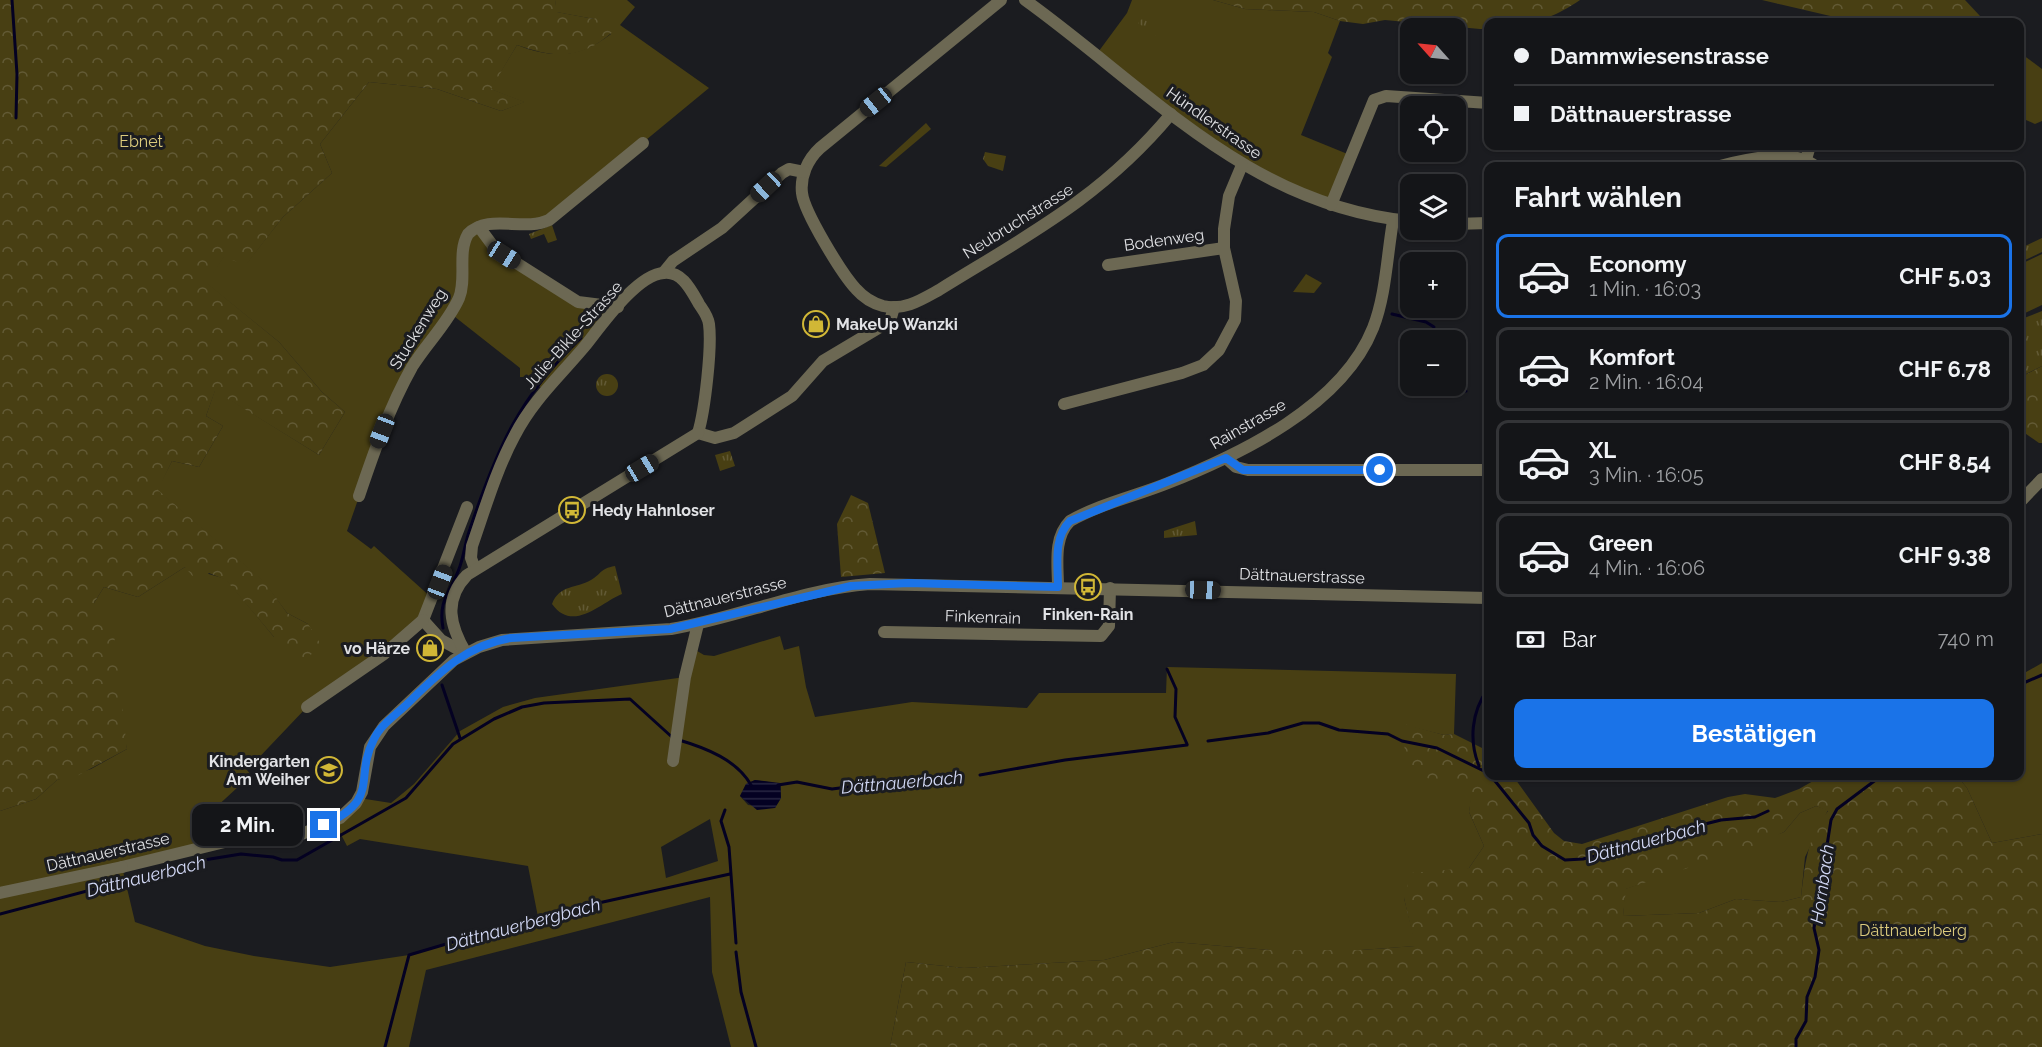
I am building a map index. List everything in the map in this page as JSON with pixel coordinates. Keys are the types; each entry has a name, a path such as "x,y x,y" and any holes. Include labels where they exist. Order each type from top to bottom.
{"street":[{"path":"698,433 715,438 734,433 792,396 823,361 890,321 894,307 871,301 853,286 805,207 802,193 804,172 820,148 1001,0"},
{"name":"Hündlerstrasse","path":"1025,0 1171,114 1242,165 1287,188 1331,204 1400,221"},
{"path":"1331,204 1374,100 1386,96 1484,103"},
{"name":"Neubruchstrasse","path":"894,307 918,302 1065,213 1129,161 1171,114"},
{"path":"618,307 578,302 496,250 479,226 536,224 549,220 643,143"},
{"path":"1743,162 1766,158 1802,162"},
{"path":"1065,404 1182,373 1203,365 1219,350 1235,320 1236,301 1224,248 1227,204 1242,165"},
{"name":"Julie-Bikle-Strasse","path":"475,569 471,558 472,546 514,436 544,390 618,307 647,279 664,272 673,261 717,232 784,171 804,172"},
{"name":"Rainstrasse","path":"1058,587 1059,543 1063,530 1070,521 1226,458 1316,402 1336,384 1353,364 1375,321 1393,221"},
{"path":"1466,224 1484,223"},
{"name":"Stuckenweg","path":"359,496 382,431 407,377 458,298 462,284 465,240 471,231 479,226"},
{"name":"Bodenweg","path":"1108,265 1224,248"},
{"path":"466,653 453,629 450,607 457,587 475,569 698,433 704,414 708,321 683,280 664,272"},
{"path":"1226,458 1243,470 1484,470"},
{"path":"2024,498 2042,479"},
{"path":"307,707 379,657 423,620 467,507"},
{"name":"Dättnauerstrasse","path":"0,893 237,839 297,836 340,818 356,804 362,792 370,747 380,730 442,670 466,653 485,644 511,638 650,631 698,624 804,595 851,586 908,583 1484,597"},
{"name":"Finkenrain","path":"884,632 1098,637 1106,632 1109,626 1110,588"},
{"path":"423,620 439,638 466,653"},
{"path":"673,761 685,677 698,624"}],"green space":[{"name":"Ebnet","path":"0,0 555,0 557,12 594,19 605,12 615,30 591,47 569,54 545,53 517,45 491,89 525,102 501,111 437,89 369,82 320,144 332,173 283,217 246,265 224,257 207,283 279,342 322,392 345,412 319,455 215,391 206,416 223,426 199,467 172,461 158,490 264,581 287,613 308,624 320,643 307,660 274,637 226,580 209,573 198,583 185,567 138,597 104,587 94,603 113,625 127,749 75,777 57,780 36,799 0,811"},
{"path":"555,0 627,0 635,7 620,25 709,88 549,220 490,224 482,233 578,302 611,305 544,390 527,377 520,377 520,368 450,313 403,390 379,445 347,531 371,549 374,546 433,599 427,615 307,707 247,770 251,775 213,810 221,824 222,843 122,867 135,922 205,946 330,967 409,955 538,917 528,866 360,839 347,846 334,821 359,798 391,803 414,784 460,731 503,707 535,698 685,677 692,648 704,655 714,656 780,636 784,650 799,646 806,687 815,717 912,702 1027,708 1039,693 1166,693 1167,667 1456,674 1454,734 1444,735 1404,725 1472,794 1469,812 1484,846 1469,868 1404,898 1416,946 1361,950 1270,950 1174,942 1104,960 964,968 906,962 890,1047 731,1047 712,972 710,897 426,970 409,1047 0,1047 0,811 36,799 57,780 91,769 127,749 94,603 104,587 138,597 185,567 226,579 274,637 308,624 287,613 263,581 157,490 172,461 199,467 223,426 206,416 215,390 319,455 345,412 322,392 279,342 206,283 224,256 246,264 283,217 332,173 320,144 369,82 437,89 501,111 524,102 490,89 517,45 543,53 566,54 588,48 611,34 594,19 556,12","holes":["755,780 781,784 781,798 775,808 748,805 740,796 746,784","710,819 718,861 666,878 661,847"]},
{"path":"1132,0 1213,0 1245,9 1314,12 1340,21 1328,53 1332,57 1301,135 1350,155 1331,205 1276,183 1096,55 1127,13"},
{"path":"1213,0 1580,0 1546,18 1484,18 1484,29 1466,28 1466,18 1400,18 1400,21 1385,20 1363,24 1340,21 1314,12 1245,9"},
{"path":"1762,0 1965,0 1980,16 1979,18 1839,18"},
{"path":"1150,9 1166,22 1155,36 1138,23"},
{"path":"2024,56 2042,69 2042,121 2035,124 2024,119"},
{"path":"926,123 931,129 886,167 879,166"},
{"path":"985,152 1006,156 1003,171 988,166 983,159"},
{"path":"552,225 557,240 548,243 544,234 531,239 529,234"},
{"path":"2042,238 2042,252 2024,261 2024,247"},
{"path":"2042,254 2042,305 2024,314 2024,263"},
{"path":"1306,274 1322,283 1314,293 1293,292"},
{"path":"2042,311 2042,366 2024,375 2024,318"},
{"path":"2042,366 2042,443 2024,432 2024,375"},
{"path":"607,374 615,377 618,385 615,393 607,396 599,393 596,385 599,377"},
{"path":"730,451 735,466 720,471 715,455"},
{"path":"851,495 868,503 885,573 841,577 837,524"},
{"path":"1195,521 1197,535 1164,538 1164,531"},
{"path":"615,566 622,594 578,616 569,616 560,612 552,604 559,593 585,583 604,570"},
{"path":"2042,663 2042,834 1992,843 1967,788 1960,780 2024,780 2024,673"},
{"name":"Dättnauerberg","path":"1404,724 1444,735 1454,734 1484,749 1484,780 1516,780 1554,833 1564,841 1582,844 1728,797 1745,794 1775,798 1815,780 1960,780 1967,788 1992,843 2042,834 2042,1047 890,1047 906,962 964,968 1104,960 1174,942 1270,950 1361,950 1415,946 1404,898 1411,873 1469,868 1484,846 1469,812 1471,794 1405,770","holes":["1816,806 1828,811 1811,841 1801,897 1781,902 1736,899 1699,913 1623,916 1626,889 1761,843 1784,832 1800,813"]},
{"path":"1816,806 1828,810 1805,857 1801,897 1781,902 1736,899 1699,913 1623,916 1625,889 1784,832 1800,813"},
{"path":"284,811 291,814 294,821 291,828 284,831 277,828 274,821 277,814"}],"water":[{"path":"755,780 780,783 781,798 775,808 757,810 740,796 746,784"}],"waterway":[{"path":"12,0 17,74 16,118"},
{"path":"1392,314 1426,322 1434,327"},
{"path":"443,628 443,603 459,569 468,534 490,473 512,425 541,381 581,338"},
{"path":"1167,669 1176,689 1175,717 1187,744"},
{"name":"Hornbach","path":"2024,683 2042,675"},
{"path":"442,685 460,738"},
{"path":"1479,766 1474,747 1473,727 1484,695"},
{"name":"Dättnauerbach","path":"0,914 204,860 241,854 297,860 406,798 453,744 494,719 522,707 544,703 630,699 673,738"},
{"name":"Dättnauerbach","path":"1208,741 1268,733 1303,723 1319,723 1339,730 1388,734 1402,741 1437,748 1484,771"},
{"name":"Dättnauerbach","path":"679,740 720,756 738,769 751,785"},
{"name":"Dättnauerbach","path":"980,775 1065,760 1187,745"},
{"name":"Dättnauerbach","path":"778,785 797,782 832,789 958,776"},
{"name":"Dättnauerbach","path":"1494,780 1529,823 1533,835 1542,846 1565,860 1583,859 1628,848 1641,839 1664,840 1697,826 1721,820 1755,817 1768,811"},
{"name":"Hornbach","path":"1796,1047 1796,1039 1806,1021 1807,997 1815,977 1819,950 1814,928 1831,820 1837,809 1876,780"},
{"name":"Dättnauerbergbach","path":"725,810 721,821 729,847 736,943"},
{"name":"Dättnauerbergbach","path":"385,1047 409,955 544,915 730,874"},
{"path":"736,952 741,992 756,1047"}],"place":[{"name":"MakeUp Wanzki","path":"816,324"},
{"name":"Hedy Hahnloser","path":"572,510"},
{"name":"Finken-Rain","path":"1088,587"},
{"name":"vo Härze","path":"430,648"},
{"name":"Kindergarten Am Weiher","path":"329,770"}],"route":[{"path":"324,825 340,818 356,804 365,786 370,747 380,730 442,670 460,657 485,644 511,638 650,631 691,626 804,595 870,584 1058,587 1058,548 1063,530 1070,521 1226,458 1243,470 1380,470"}]}
